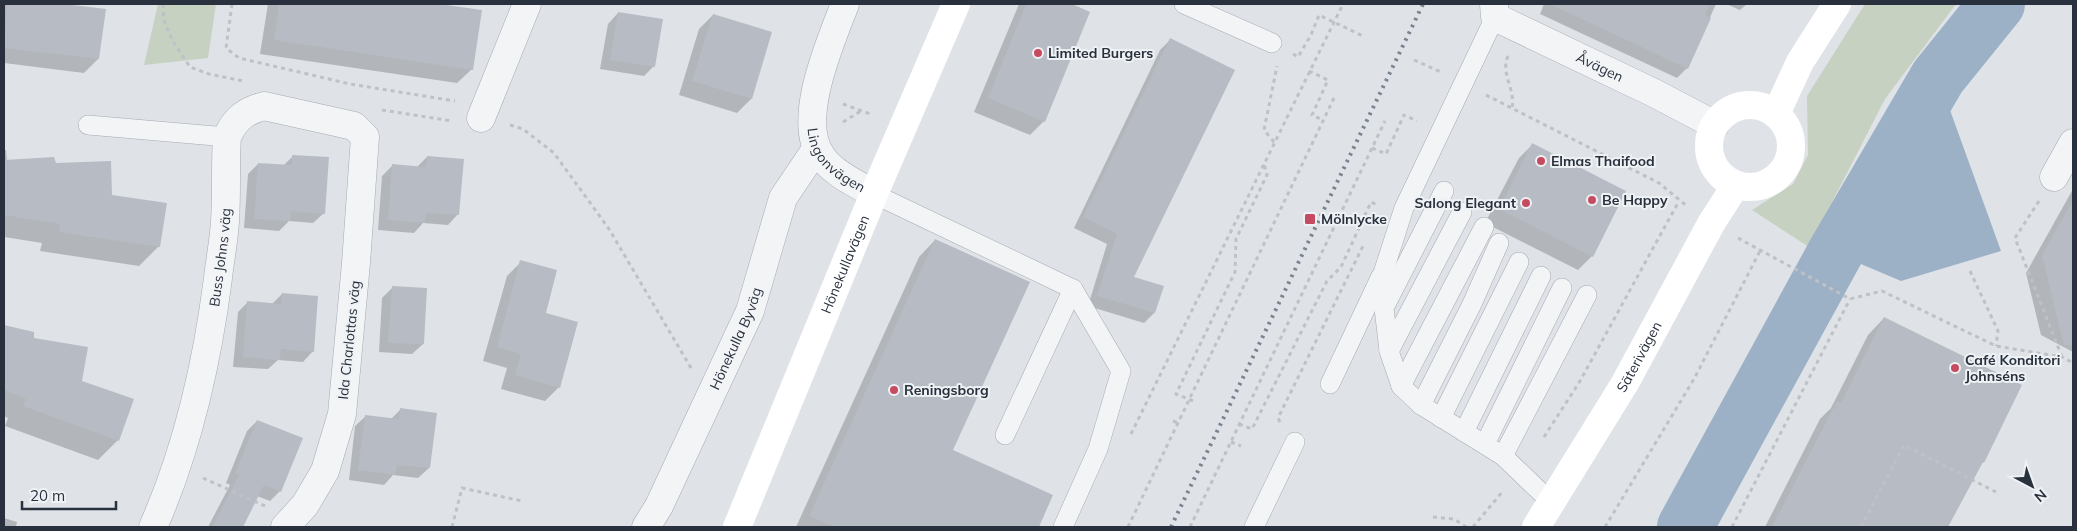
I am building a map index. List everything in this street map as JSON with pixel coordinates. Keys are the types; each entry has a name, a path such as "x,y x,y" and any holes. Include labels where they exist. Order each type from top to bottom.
{"street":[{"path":"483,112 527,4"},
{"name":"Lingonvägen","path":"845,4 821,68 811,128 816,149 834,169 874,194"},
{"name":"Hönekullavägen","path":"737,527 874,194 956,4"},
{"path":"1776,114 1800,62 1837,4"},
{"name":"Åvägen","path":"1494,10 1714,125"},
{"path":"1743,105 1761,106 1776,114 1784,123 1790,139 1790,156 1786,166 1778,175 1759,186 1748,187 1736,185 1719,174 1713,165 1709,145 1714,125 1726,112 1743,105"},
{"name":"Buss Johns väg","path":"153,527 171,486 197,398 211,329 225,222 227,138 232,126 239,117 252,109 264,106 354,126 365,137"},
{"name":"Ida Charlottas väg","path":"289,523 305,505 325,471 342,414 365,137"},
{"path":"2054,177 2073,143"},
{"name":"Hönekulla Byväg","path":"646,527 659,506 750,311 783,198 816,149"},
{"name":"Säterivägen","path":"1536,527 1625,383 1712,222 1736,185"}],"lane":[{"path":"1184,4 1272,44"},
{"path":"1330,384 1384,270 1404,208 1463,82 1494,10"},
{"path":"88,125 227,138"},
{"path":"1384,308 1444,191"},
{"path":"874,194 1074,289 1121,371 1098,449 1062,527"},
{"path":"1389,351 1462,212"},
{"path":"1401,386 1484,228"},
{"path":"1421,406 1499,243"},
{"path":"1442,418 1520,262"},
{"path":"1384,270 1384,308 1389,351 1401,386 1421,406 1503,456 1552,503"},
{"path":"1464,432 1541,276"},
{"path":"1485,444 1562,288"},
{"path":"1004,435 1074,289"},
{"path":"1503,456 1587,295"},
{"path":"1254,527 1295,442"}],"path":[{"path":"162,4 164,21 172,40 190,66 209,74 248,82"},
{"path":"232,4 226,48 239,58 483,112 523,128 554,153 609,229 692,369"},
{"path":"1130,435 1342,4"},
{"path":"1311,35 1319,15 1365,37"},
{"path":"1272,44 1277,65 1264,130 1274,142"},
{"path":"1414,60 1463,82 1659,184 1679,201 1760,251 1850,299 1882,291 1996,346 2062,357 2073,363"},
{"path":"1310,71 1328,80 1312,115 1323,120"},
{"path":"1128,527 1191,400 1334,98"},
{"path":"381,110 456,122 483,112"},
{"path":"1372,148 1386,154 1404,115 1412,119"},
{"path":"1190,527 1385,121"},
{"path":"1191,400 1176,394 1235,272 1236,239 1267,175 1264,164"},
{"path":"2054,177 2015,238 2062,357"},
{"path":"1472,527 1519,471 1580,381 1679,201"},
{"path":"1240,424 1252,429 1327,281 1341,267 1371,202 1382,207"},
{"path":"1605,527 1694,379 1760,251"},
{"path":"1970,271 1998,331 1996,346"},
{"path":"1732,527 1850,299"},
{"path":"1172,421 1178,423"},
{"path":"1231,442 1241,446"},
{"path":"1861,527 1904,445 1996,492"},
{"path":"177,466 289,523"},
{"path":"452,527 462,488 522,501"},
{"path":"1433,518 1454,519 1466,527"}],"green space":[{"path":"158,4 216,4 208,58 144,65"},
{"path":"1865,4 1956,4 1885,99 1809,247 1752,210 1793,184 1808,155 1807,96"}],"water":[{"path":"1938,77 2001,251 1901,281 1835,253"}],"building":[{"path":"7,4 64,4 106,9 99,59 4,48"},
{"path":"279,4 439,4 482,10 473,70 274,40"},
{"path":"1026,4 1072,4 1090,12 1045,122 988,98"},
{"path":"1550,4 1710,4 1705,15 1711,18 1688,69"},
{"path":"618,12 663,19 655,67 610,60"},
{"path":"713,14 772,32 752,99 692,81"},
{"path":"1170,38 1235,70 1134,277 1164,286 1155,313 1097,296 1117,234 1083,217"},
{"path":"1532,143 1626,191 1593,257 1499,209"},
{"path":"292,155 329,157 325,214 291,211 290,221 254,219 258,163 292,165"},
{"path":"427,156 464,159 459,215 426,213 425,223 388,220 392,164 426,167"},
{"path":"54,157 56,163 111,161 112,195 167,203 160,247 59,232 60,224 4,215 4,160"},
{"path":"2073,200 2073,345 2064,346 2042,255"},
{"path":"935,239 1030,282 953,450 1053,495 1039,527 834,527 809,516"},
{"path":"520,260 557,270 546,313 578,322 560,388 515,375 521,354 497,347"},
{"path":"392,286 427,288 424,344 388,343"},
{"path":"282,293 318,296 314,352 281,349 280,360 243,357 247,301 281,304"},
{"path":"1884,317 2022,385 1984,463 1948,527 1772,527 1837,401 1841,403"},
{"path":"4,325 34,332 34,338 88,347 82,381 134,399 119,441 23,406 26,399 4,390"},
{"path":"400,408 437,413 430,468 397,465 395,475 358,470 365,415 399,419"},
{"path":"257,420 303,438 281,492 264,485 243,527 212,527 239,475 235,473"}],"waterway":[{"path":"1685,527 1835,253 1938,77 1997,4"}],"railway":[{"path":"1171,527 1423,4"}],"place":[{"name":"Limited Burgers","path":"1038,53"},
{"name":"Elmas Thaifood","path":"1541,161"},
{"name":"Be Happy","path":"1592,200"},
{"name":"Salong Elegant","path":"1526,203"},
{"name":"Mölnlycke","path":"1310,219"},
{"name":"Café Konditori Johnséns","path":"1955,368"},
{"name":"Reningsborg","path":"894,390"}]}
